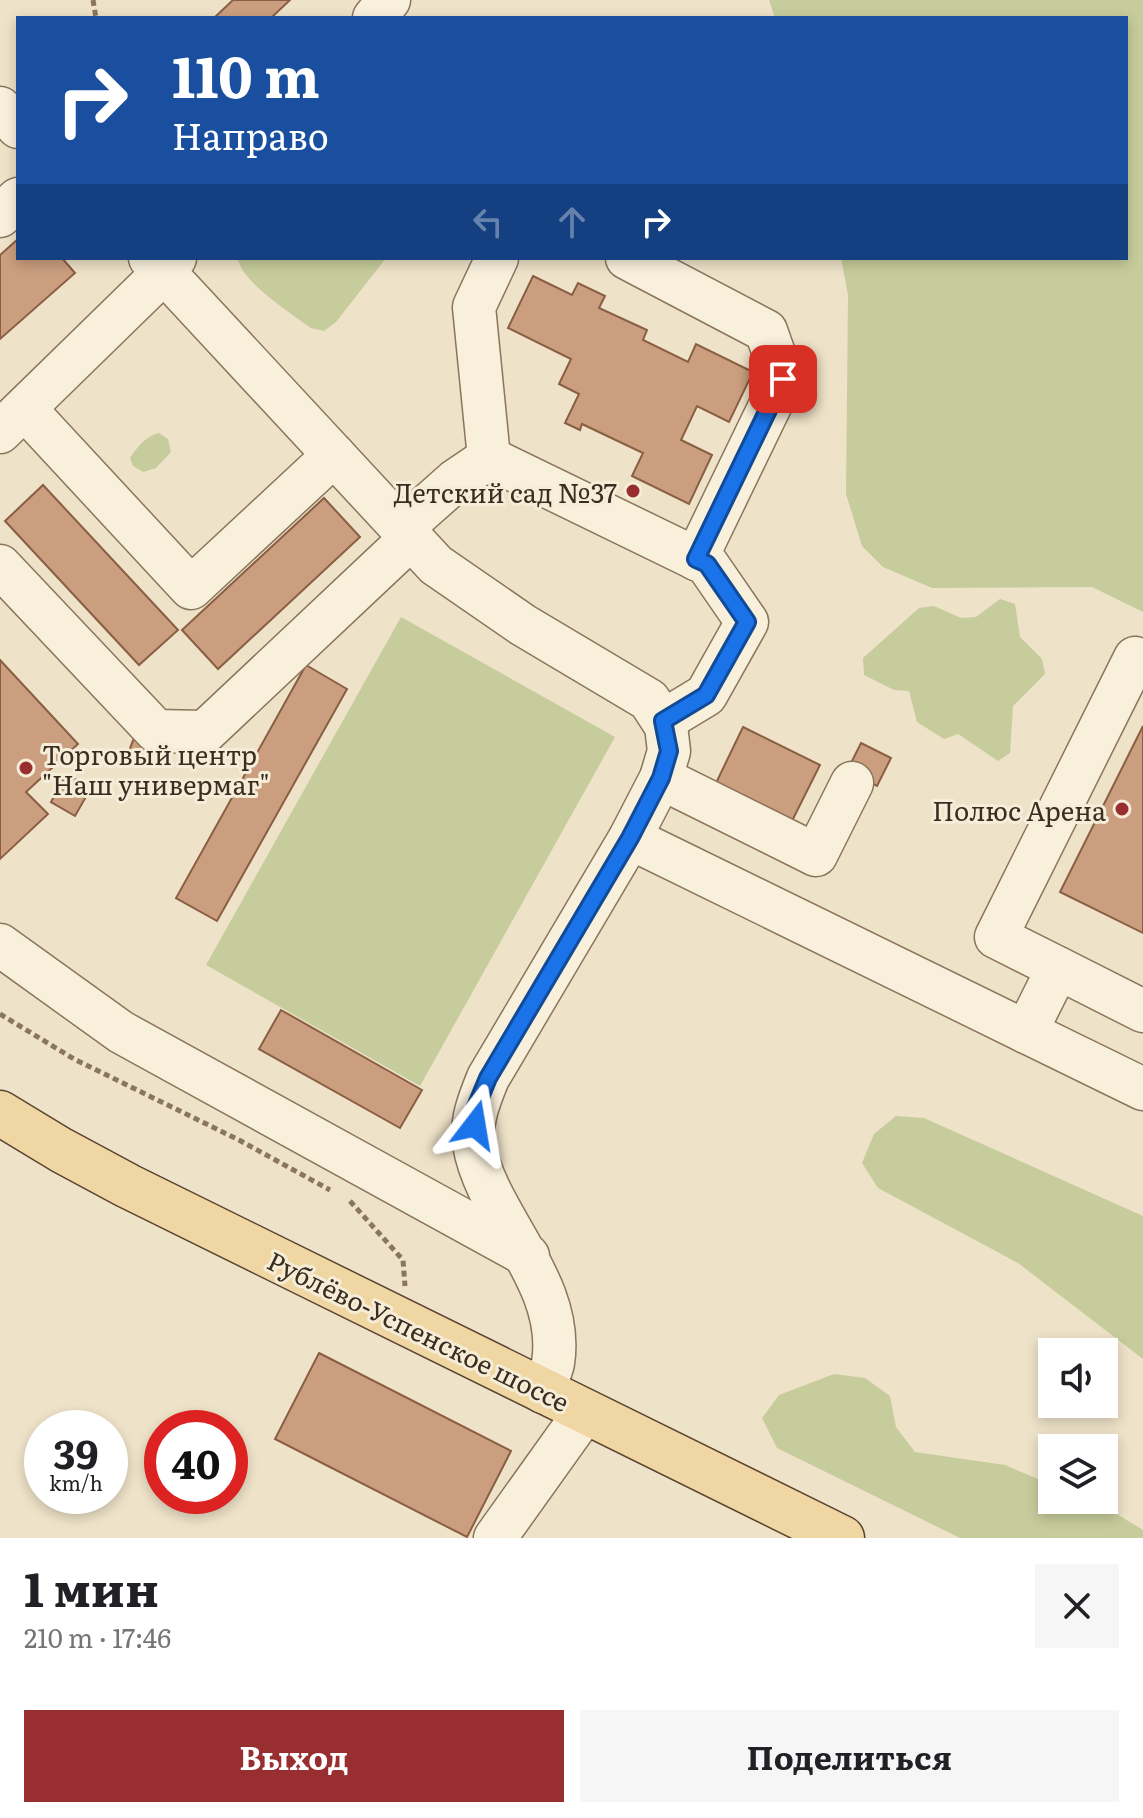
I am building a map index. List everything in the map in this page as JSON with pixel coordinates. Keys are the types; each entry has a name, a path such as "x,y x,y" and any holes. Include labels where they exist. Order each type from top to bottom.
{"main road":[{"name":"Рублёво-Успенское шоссе","path":"0,1113 128,1186 842,1538"}],"street":[{"path":"376,16 389,0"},
{"path":"0,108 16,125"},
{"path":"0,216 16,201"},
{"path":"489,458 474,307 496,260"},
{"path":"631,260 766,331 783,379 696,559"},
{"path":"334,455 191,588 13,421 163,263 436,565 478,596 649,700 663,721 669,751 661,778 630,838 488,1078 476,1107 474,1143 491,1193 528,1256 552,1318 553,1362 543,1392"},
{"path":"0,566 156,731 205,732 406,534 455,481 489,458"},
{"path":"489,458 707,564 747,622 706,695 663,721"},
{"path":"1135,658 996,937 1143,1011"},
{"path":"661,778 816,855 852,783"},
{"path":"630,838 1143,1089"},
{"path":"0,945 121,1032 528,1256"},
{"path":"1026,1032 1058,968"},
{"path":"495,1538 585,1412"}],"path":[{"path":"0,1014 74,1059 239,1140 353,1203 403,1260 405,1289"}],"green space":[{"path":"769,0 1143,0 1143,612 1092,587 932,588 883,567 862,546 846,494 848,295 841,260 1128,260 1128,16 774,16"},
{"path":"239,260 384,260 336,322 324,331 311,328 268,296 241,267"},
{"path":"159,433 168,439 171,452 156,468 143,472 133,466 130,458 143,442"},
{"path":"1000,599 1015,604 1020,637 1042,659 1045,674 1013,706 1010,753 998,761 958,734 944,739 917,722 909,691 894,690 864,675 863,658 919,608 934,606 961,618 976,617"},
{"path":"401,617 615,737 420,1086 206,965"},
{"path":"896,1116 924,1118 1143,1216 1143,1359 1018,1263 878,1188 862,1163 874,1134"},
{"path":"834,1374 865,1378 890,1396 896,1427 915,1452 1005,1465 1038,1479 1038,1514 1117,1514 1143,1530 1143,1538 960,1538 777,1448 762,1418 779,1395"}],"building":[{"path":"233,0 290,0 273,16 216,16"},
{"path":"16,241 16,260 64,260 75,273 0,339 0,255"},
{"path":"533,276 572,295 578,283 605,296 599,308 647,330 643,340 688,362 696,344 753,372 729,422 697,406 681,440 712,455 689,504 632,476 643,453 582,424 580,430 565,423 579,394 559,384 571,359 508,328"},
{"path":"43,485 178,630 139,665 5,521"},
{"path":"324,498 360,537 218,669 182,630"},
{"name":"Торговый центр \"Наш универмаг\"","path":"0,660 78,744 26,792 48,814 0,859"},
{"path":"306,665 347,689 217,921 176,898"},
{"name":"Полюс Арена","path":"1143,726 1143,933 1060,892"},
{"path":"743,727 820,765 792,821 716,783"},
{"path":"134,738 150,744 145,757 129,751"},
{"path":"861,743 891,758 877,786 847,771"},
{"path":"66,774 91,788 75,816 51,802"},
{"path":"281,1010 422,1090 400,1128 259,1049"},
{"path":"319,1353 511,1451 467,1537 275,1439"}],"place":[{"name":"Детский сад №37","path":"633,491"},
{"name":"Торговый центр \"Наш универмаг\"","path":"26,768"},
{"name":"Полюс Арена","path":"1122,809"}],"route":[{"path":"475,1125 476,1107 488,1078 630,838 661,778 669,751 663,721 706,695 747,622 707,564 696,559 783,379"}]}
